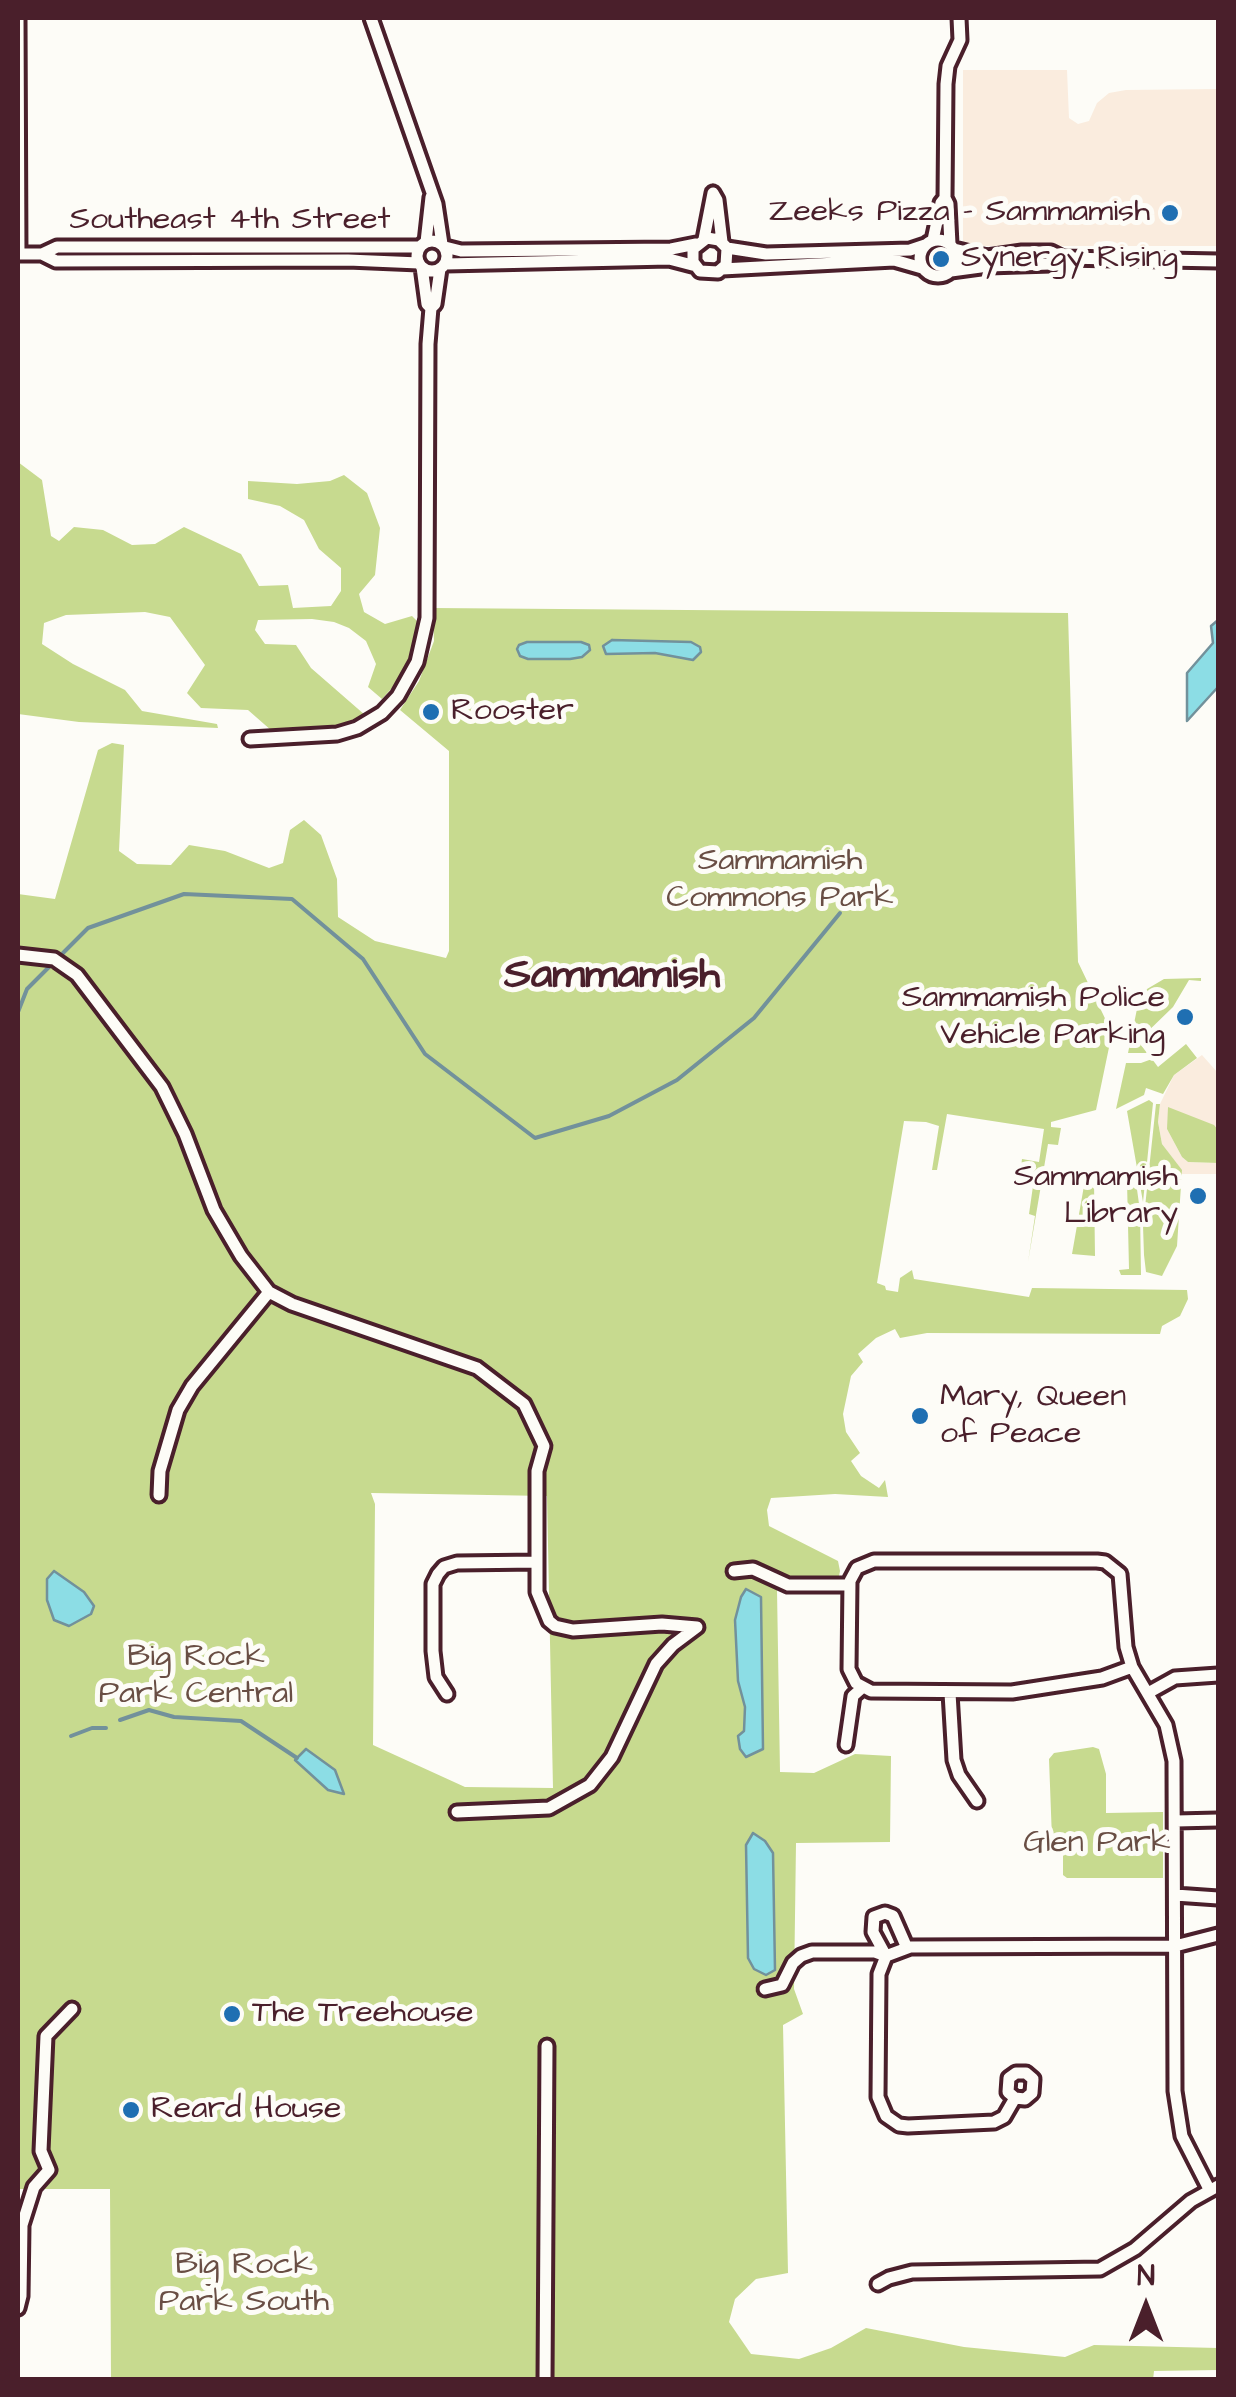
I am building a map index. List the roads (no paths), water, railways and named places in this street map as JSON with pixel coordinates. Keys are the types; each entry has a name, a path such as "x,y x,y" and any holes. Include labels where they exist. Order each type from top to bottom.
{"street":[{"path":"18,18 18,254"},
{"path":"371,18 432,192 444,246 443,266 431,308"},
{"path":"951,271 956,261 945,198 946,84 948,66 960,40 959,18"},
{"path":"250,739 337,734 356,728 382,713 410,681 423,644 427,618 431,308 417,255 423,245 432,192"},
{"path":"696,266 692,256 700,242 713,193 728,259 722,269"},
{"path":"922,268 919,257 929,243 945,198"},
{"path":"423,245 461,251 670,249 700,242 766,254 910,250 929,243 987,257 1051,252 1062,258 1218,261"},
{"name":"Southeast 4th Street","path":"18,254 42,254 57,247 423,245"},
{"name":"Southeast 4th Street","path":"42,254 56,261 348,260 420,265"},
{"path":"420,265 431,271 443,266 669,260 696,266 706,274 722,269 894,260 938,277 951,271 988,266 1051,264 1062,258"},
{"path":"18,955 54,959 77,974 162,1088 214,1210 240,1256 268,1292 292,1304 478,1368 524,1404 544,1446 538,1471 537,1592 549,1622 573,1630 662,1624 697,1627 656,1664 612,1757 590,1785 549,1808 457,1812"},
{"path":"160,1495 160,1471 178,1410 192,1386 268,1292"},
{"path":"878,2284 912,2272 1100,2269 1135,2249 1172,2214 1214,2188 1189,2153 1177,2114 1176,1821 1171,1742 1159,1710 1132,1667 1124,1636 1122,1582 1113,1567 1096,1562 874,1561 857,1568 849,1585 848,1664 859,1685 880,1692 1037,1690 1102,1678 1132,1667"},
{"path":"446,1694 436,1677 433,1652 433,1584 441,1571 457,1562 537,1562"},
{"path":"734,1572 752,1569 788,1585 849,1585"},
{"path":"1148,1693 1175,1678 1218,1675"},
{"path":"846,1745 853,1696 859,1685"},
{"path":"950,1693 954,1760 977,1800"},
{"path":"1176,1821 1218,1820"},
{"path":"1175,1895 1218,1898"},
{"path":"907,1948 893,1916 874,1917 873,1932 886,1956 879,1974 878,2097 891,2121 908,2126 984,2125 1004,2116 1015,2098"},
{"path":"765,1989 782,1986 800,1956 812,1952 875,1952 886,1956 907,1948 1175,1946 1218,1935"},
{"path":"18,2308 22,2225 34,2187 49,2170 41,2152 46,2036 72,2009"},
{"path":"545,2380 546,2046"}],"water":[{"path":"1218,620 1218,687 1187,721 1187,673 1213,643 1211,626"},
{"path":"612,640 691,642 701,652 693,660 655,653 606,654 603,646"},
{"path":"527,642 581,642 589,645 590,650 582,657 570,659 528,659 520,656 517,649"},
{"path":"54,1571 84,1592 94,1606 91,1614 69,1626 54,1620 47,1600 47,1579"},
{"path":"746,1589 761,1597 763,1749 746,1757 738,1736 744,1731 745,1707 738,1681 735,1620"},
{"path":"306,1749 335,1770 344,1794 328,1790 295,1760"},
{"path":"753,1833 773,1853 775,1970 766,1975 754,1969 748,1958 746,1845"}],"waterway":[{"path":"63,953 88,928 184,894 292,899 363,959 425,1054 535,1138 609,1116 677,1080 754,1018 840,913"},
{"path":"18,1012 27,989 49,967"},
{"path":"120,1720 149,1710 174,1717 241,1721 297,1758"},
{"path":"71,1736 92,1728 106,1728"}],"place":[{"name":"Zeeks Pizza - Sammamish","path":"1170,213"},
{"name":"Synergy Rising","path":"941,259"},
{"name":"Rooster","path":"431,712"},
{"name":"Sammamish Police Vehicle Parking","path":"1185,1017"},
{"name":"Sammamish Library","path":"1198,1196"},
{"name":"Mary, Queen of Peace","path":"920,1416"},
{"name":"The Treehouse","path":"232,2014"},
{"name":"Reard House","path":"131,2110"}],"district":[{"name":"Sammamish","path":"612,978"}],"park label":[{"name":"Sammamish Commons Park","path":"780,880"},
{"name":"Big Rock Park Central","path":"196,1676"},
{"name":"Glen Park","path":"1097,1844"},
{"name":"Big Rock Park South","path":"244,2284"}]}
